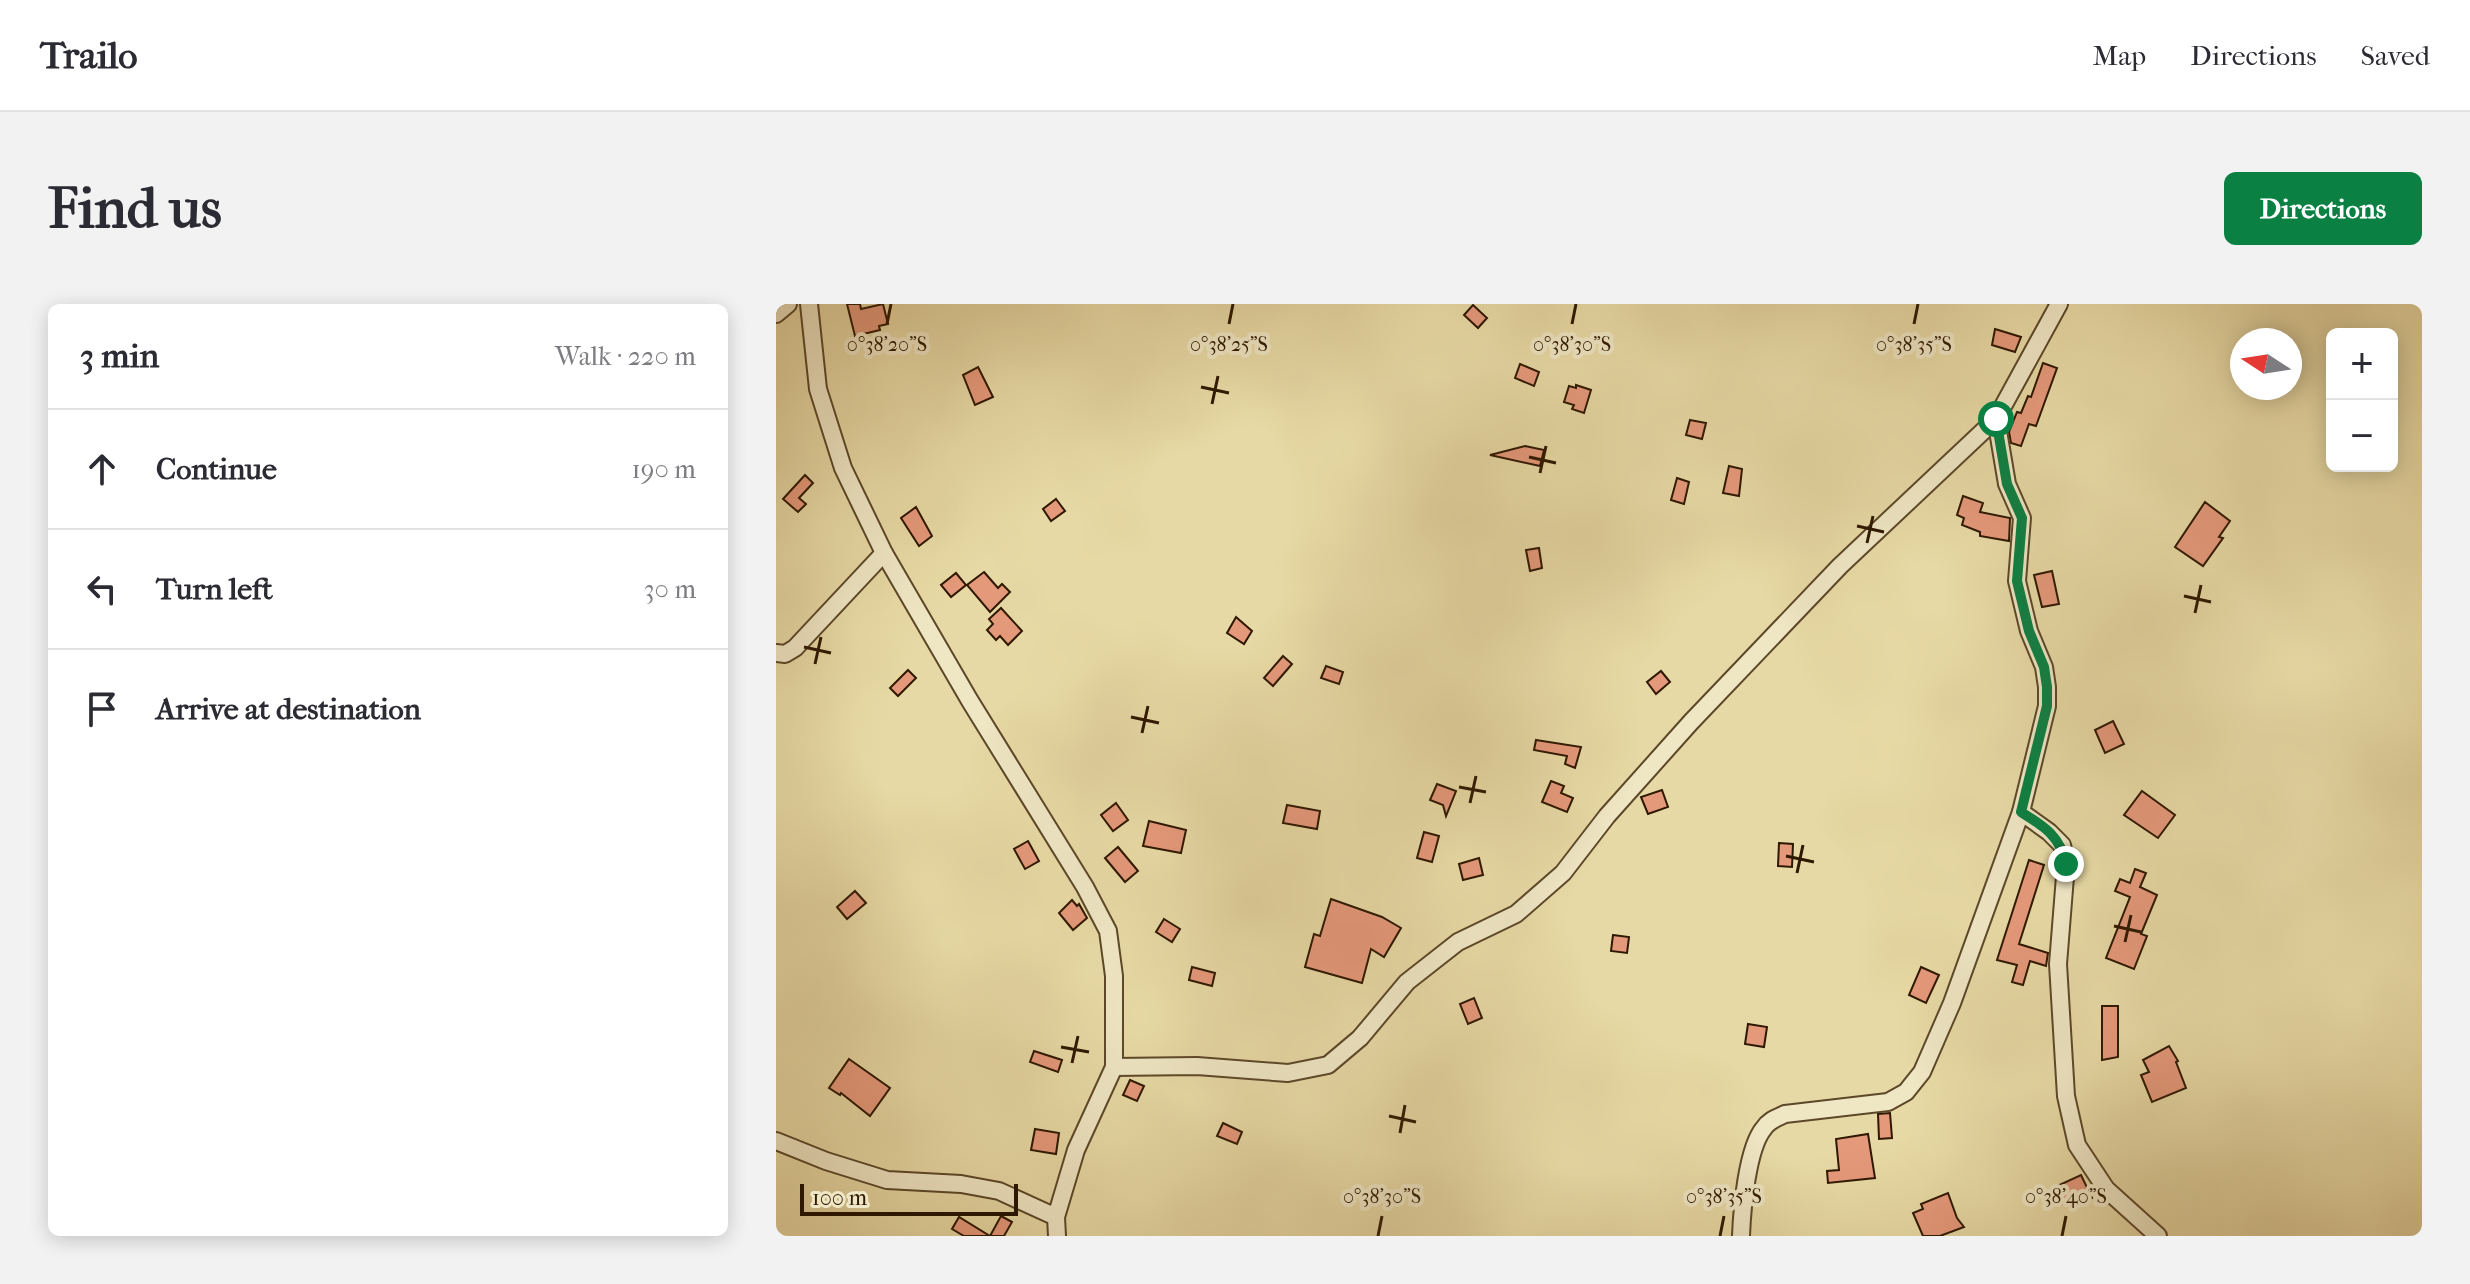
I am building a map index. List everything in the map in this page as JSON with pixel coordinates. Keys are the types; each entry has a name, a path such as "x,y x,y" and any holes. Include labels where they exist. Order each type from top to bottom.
{"street":[{"path":"776,314 788,304"},
{"path":"809,304 818,389 843,468 884,553 970,701 1085,887 1108,931 1114,976 1114,1067 1076,1150 1056,1217 1057,1236"},
{"path":"1114,1067 1197,1066 1288,1073 1328,1065 1360,1038 1407,982 1458,942 1516,914 1563,873 1607,816 1691,722 1840,566 1996,419 2059,304"},
{"path":"1741,1236 1748,1169 1760,1131 1770,1121 1785,1114 1888,1102 1906,1092 1922,1072 1952,1003 2021,812 2047,706 2047,687 2044,667 2029,631 2017,581 2022,518 2007,484 1996,419"},
{"path":"776,653 785,654 795,648 884,553"},
{"path":"2021,812 2062,845 2066,864 2058,964 2066,1096 2077,1145 2106,1189 2158,1236"},
{"path":"776,1141 887,1180 961,1184 999,1191 1056,1217"}],"building":[{"path":"847,304 860,304 861,309 883,304 888,324 879,326 880,330 855,336"},
{"path":"1473,305 1487,318 1478,328 1464,315"},
{"path":"1995,329 2021,337 2015,352 1992,345"},
{"path":"2043,363 2057,368 2036,426 2029,424 2021,446 2011,443 2009,432 2017,412 2021,413 2028,396 2031,397"},
{"path":"1520,364 1539,372 1534,386 1515,378"},
{"path":"978,367 993,397 975,405 963,375"},
{"path":"1576,385 1591,390 1584,413 1564,402 1569,386 1576,388"},
{"path":"1690,420 1706,423 1702,439 1686,435"},
{"path":"1525,446 1544,450 1540,466 1490,455"},
{"path":"1729,466 1742,469 1739,496 1723,493"},
{"path":"805,475 813,483 799,498 806,504 798,512 783,499"},
{"path":"1677,478 1689,482 1684,504 1671,500"},
{"path":"1963,496 1983,503 1980,512 2010,518 2009,541 1980,536 1980,532 1962,525 1964,518 1957,515"},
{"path":"1056,499 1065,511 1051,521 1043,509"},
{"path":"2205,502 2230,521 2219,537 2223,538 2203,566 2175,547"},
{"path":"916,507 932,536 919,546 901,518"},
{"path":"1539,548 1542,568 1530,571 1526,550"},
{"path":"2052,571 2059,604 2042,607 2034,575"},
{"path":"984,572 998,588 1002,584 1010,592 990,612 967,585"},
{"path":"956,573 966,585 951,597 941,585"},
{"path":"1001,608 1022,631 1008,645 1000,636 996,640 987,630 993,624 989,619"},
{"path":"1236,617 1252,631 1244,644 1227,633"},
{"path":"1283,656 1292,664 1273,686 1264,678"},
{"path":"1326,666 1343,672 1339,684 1321,678"},
{"path":"908,670 916,678 898,696 890,688"},
{"path":"1661,671 1670,682 1656,694 1647,682"},
{"path":"2113,721 2124,744 2105,753 2095,730"},
{"path":"1536,740 1581,747 1575,768 1565,764 1567,756 1534,750"},
{"path":"1551,781 1564,786 1561,793 1573,798 1567,812 1542,802"},
{"path":"1437,784 1456,791 1446,816 1443,805 1430,800"},
{"path":"1662,790 1668,807 1648,814 1641,797"},
{"path":"2142,791 2175,815 2158,838 2124,815"},
{"path":"1116,803 1128,820 1113,831 1101,815"},
{"path":"1287,805 1320,811 1317,829 1283,823"},
{"path":"1149,821 1186,830 1181,853 1143,846"},
{"path":"1424,832 1439,836 1432,862 1417,858"},
{"path":"1028,841 1039,861 1025,869 1014,849"},
{"path":"1779,843 1793,844 1792,867 1778,866"},
{"path":"1118,847 1138,871 1125,882 1105,858"},
{"path":"1479,858 1483,875 1463,880 1459,864"},
{"path":"2029,860 2044,865 2019,944 2048,953 2046,966 2030,961 2023,985 2012,982 2017,965 1997,960"},
{"path":"2135,869 2146,873 2140,887 2157,895 2141,934 2147,936 2134,969 2106,958 2130,897 2115,891 2120,879 2130,883"},
{"path":"855,891 866,903 847,919 837,907"},
{"path":"1331,899 1382,917 1401,928 1384,957 1371,949 1362,983 1305,967 1314,934 1320,936"},
{"path":"1072,900 1077,906 1079,904 1087,918 1073,930 1059,913"},
{"path":"1164,919 1180,929 1172,942 1156,932"},
{"path":"1613,935 1629,937 1627,953 1611,951"},
{"path":"1192,967 1215,973 1212,986 1189,980"},
{"path":"1921,967 1939,975 1926,1003 1909,995"},
{"path":"1474,998 1482,1018 1468,1024 1460,1004"},
{"path":"2102,1006 2118,1006 2118,1057 2102,1060"},
{"path":"1748,1024 1767,1027 1764,1047 1745,1044"},
{"path":"2169,1046 2178,1061 2186,1088 2152,1102 2141,1075 2149,1072 2143,1060"},
{"path":"1034,1051 1062,1060 1058,1072 1030,1062"},
{"path":"849,1059 890,1088 870,1116 841,1093 829,1088"},
{"path":"1130,1080 1144,1086 1137,1101 1123,1095"},
{"path":"1890,1113 1892,1138 1879,1139 1878,1114"},
{"path":"1223,1123 1242,1132 1237,1144 1217,1136"},
{"path":"1035,1129 1059,1133 1056,1154 1031,1150"},
{"path":"1868,1134 1875,1178 1828,1183 1827,1171 1839,1170 1836,1139"},
{"path":"2081,1175 2092,1198 2076,1205 2073,1200 2063,1204 2055,1187"},
{"path":"1948,1193 1957,1218 1964,1227 1940,1236 1923,1236 1913,1213 1923,1209 1921,1204"},
{"path":"1001,1216 1012,1222 1004,1236 990,1236"},
{"path":"959,1217 990,1236 964,1236 952,1229"}],"route":[{"path":"1996,419 2007,484 2022,518 2017,581 2029,631 2044,667 2047,687 2047,706 2021,812 2062,845 2066,864"}]}
